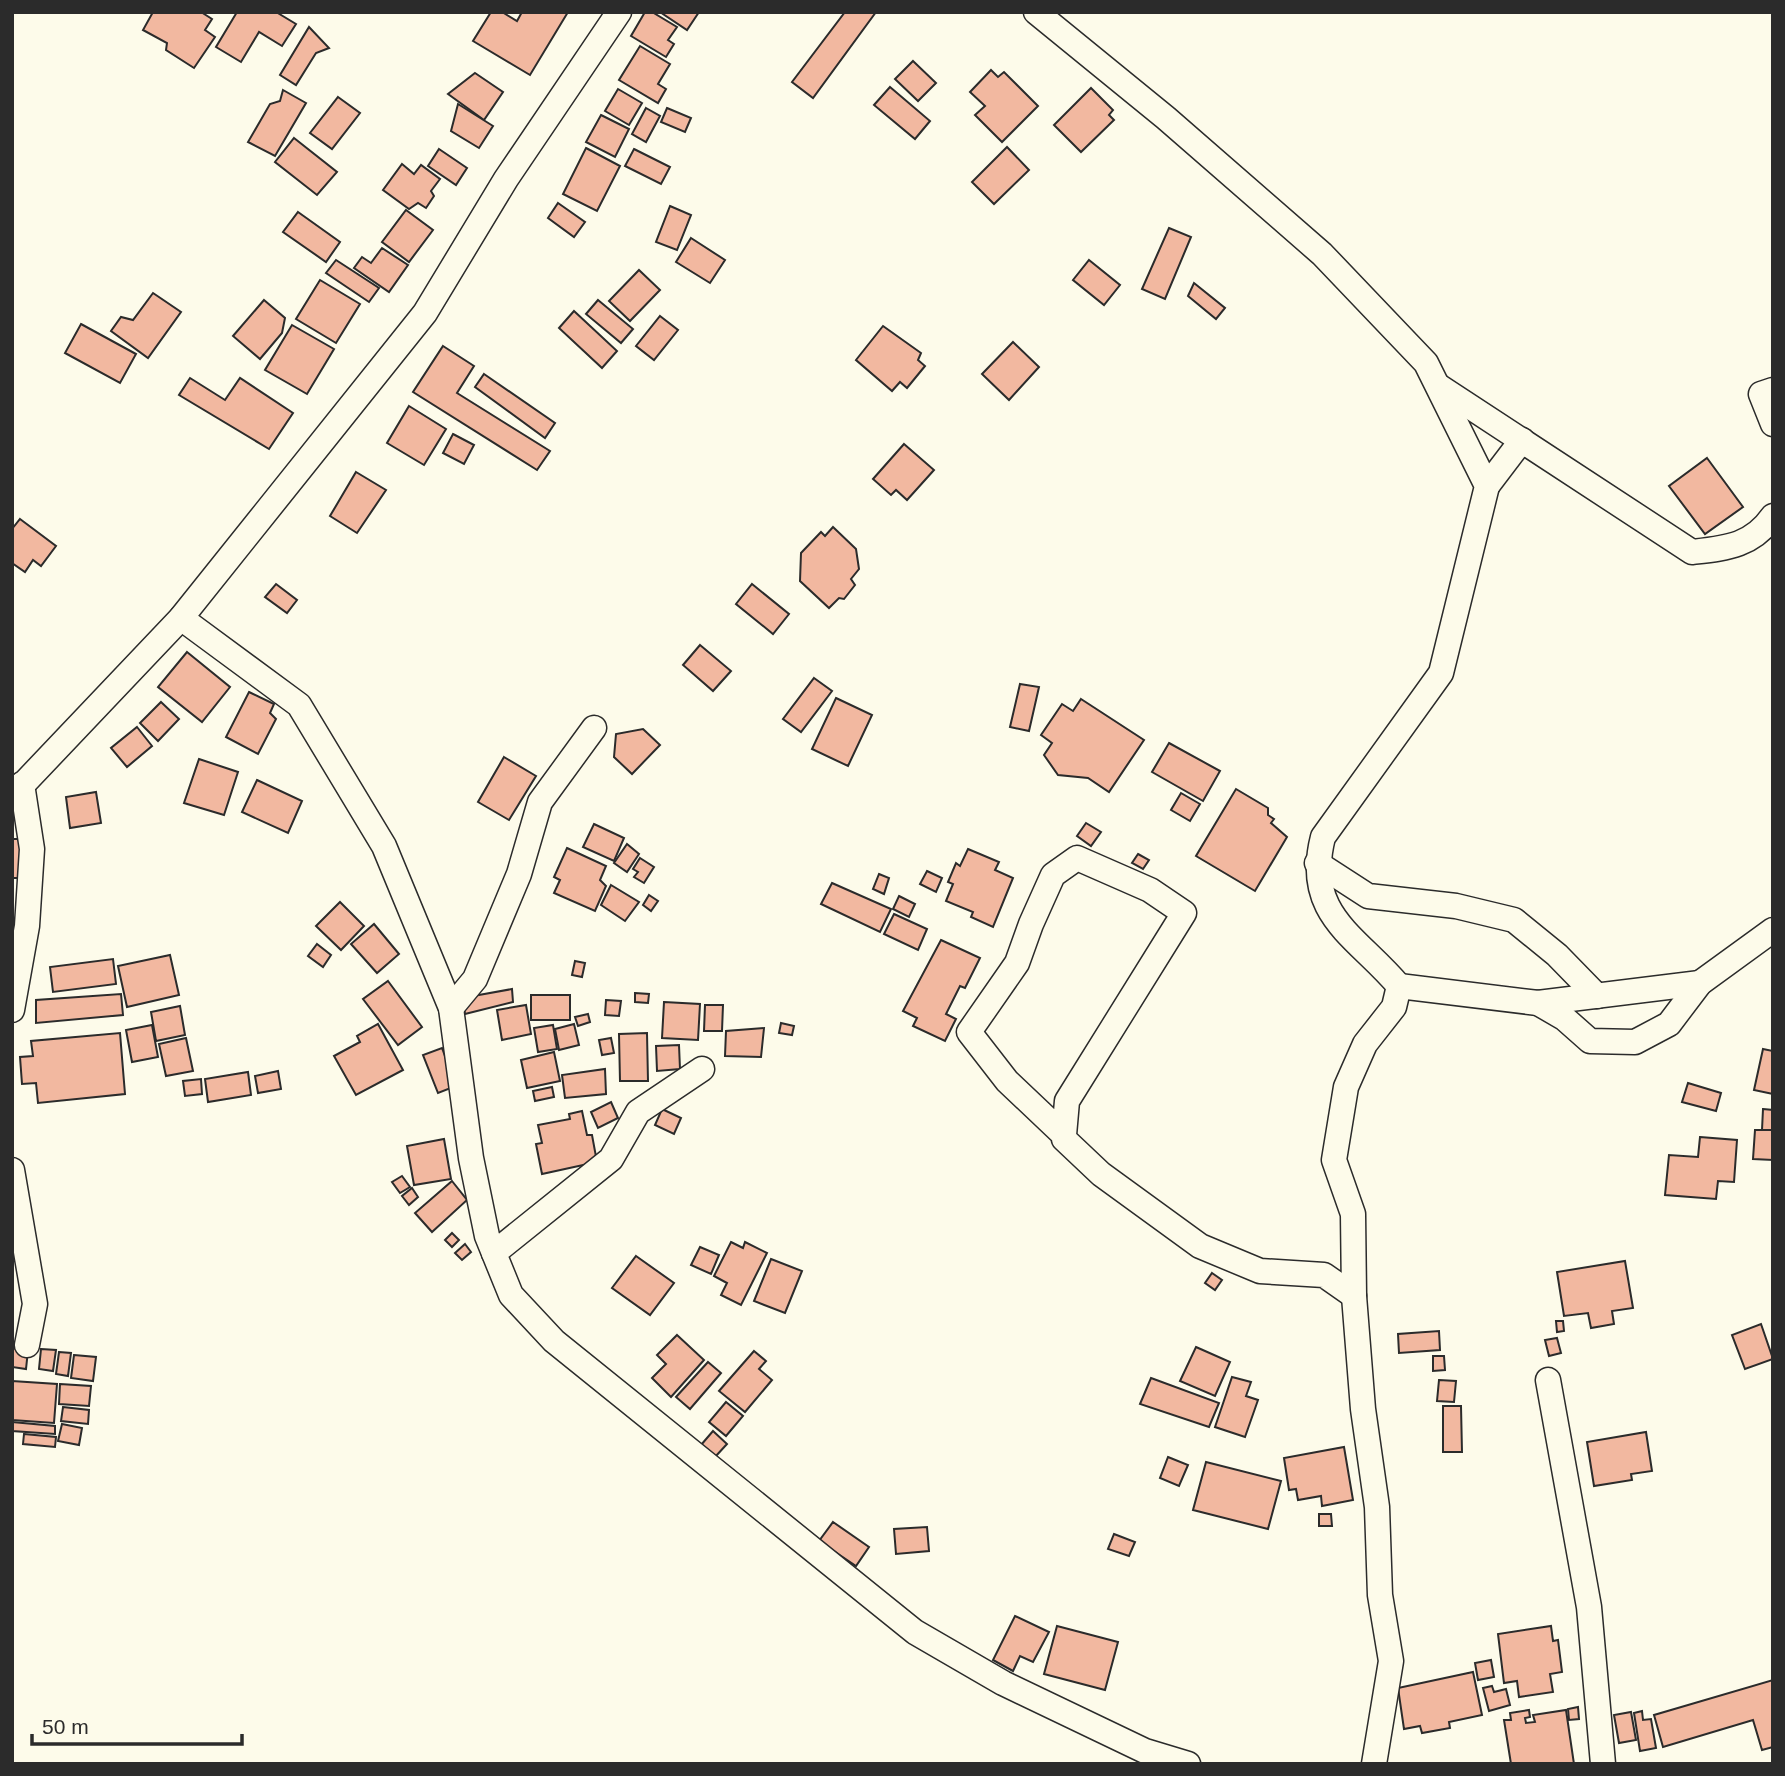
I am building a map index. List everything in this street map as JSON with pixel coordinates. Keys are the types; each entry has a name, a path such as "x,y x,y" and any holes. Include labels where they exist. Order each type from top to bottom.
{"street":[{"path":"12,1010 27,926 32,849 17,790 181,618 425,313 506,179 619,12"},
{"path":"1036,12 1166,118 1322,254 1426,363 1487,486"},
{"path":"1437,385 1692,552 1728,547 1760,534 1773,516"},
{"path":"1773,390 1761,394 1773,424"},
{"path":"1522,440 1487,486 1441,673 1323,837 1317,863 1325,898 1339,927 1399,986 1538,1003 1700,983"},
{"path":"181,618 299,705 384,846 451,1008 471,1158 486,1236 511,1295 554,1341 915,1632 1015,1689 1145,1751 1188,1764"},
{"path":"451,1008 475,979 519,874 540,802 594,728"},
{"path":"1064,1135 1007,1081 969,1032 1017,963 1053,875 1077,858 1150,890 1184,913 1067,1101 1064,1139 1101,1174 1200,1246 1260,1271 1324,1275 1354,1296"},
{"path":"1317,863 1368,896 1456,906 1514,920 1557,955 1597,996"},
{"path":"1538,1003 1564,1018 1590,1041 1635,1042 1669,1024 1700,983 1773,930"},
{"path":"1374,1764 1375,1742 1391,1661 1380,1595 1377,1507 1363,1409 1354,1296 1353,1214 1334,1160 1346,1087 1365,1044 1394,1007 1399,986"},
{"path":"494,1253 611,1160 638,1112 702,1069"},
{"path":"12,1170 35,1304 27,1345"},
{"path":"1548,1380 1589,1607 1603,1764"}],"building":[{"path":"153,12 201,12 212,19 205,30 215,37 194,68 166,50 167,43 143,30"},
{"path":"237,12 276,12 296,24 282,46 259,32 241,62 216,47"},
{"path":"491,12 502,12 517,21 522,12 568,12 530,75 473,41"},
{"path":"645,12 652,12 677,27 668,40 674,44 666,57 631,36"},
{"path":"660,12 699,12 687,30"},
{"path":"845,12 876,12 813,98 792,82"},
{"path":"309,27 329,48 316,53 296,85 280,75"},
{"path":"640,46 670,64 658,84 666,89 658,103 619,80"},
{"path":"913,61 936,83 918,101 895,79"},
{"path":"991,70 998,77 1004,72 1038,106 1002,142 975,115 985,106 970,92"},
{"path":"475,73 503,92 484,120 448,94"},
{"path":"890,87 930,121 915,139 874,105"},
{"path":"1091,88 1113,110 1109,115 1114,120 1081,152 1054,125"},
{"path":"618,89 642,103 629,125 605,111"},
{"path":"283,90 306,103 275,156 248,142 270,104 280,101"},
{"path":"338,97 360,113 332,149 310,133"},
{"path":"458,104 493,126 479,148 451,131"},
{"path":"646,108 660,116 646,142 632,134"},
{"path":"667,108 691,118 685,132 661,122"},
{"path":"601,115 629,129 615,157 586,142"},
{"path":"294,138 337,172 317,195 275,162"},
{"path":"1007,147 1029,170 994,204 972,182"},
{"path":"586,148 620,166 597,211 563,194"},
{"path":"439,149 467,168 456,185 428,166"},
{"path":"634,149 670,167 661,184 625,166"},
{"path":"402,164 414,174 421,165 440,179 431,191 434,196 426,208 418,203 409,209 383,190"},
{"path":"558,203 585,222 574,237 548,218"},
{"path":"670,206 691,215 677,250 656,242"},
{"path":"406,210 433,230 409,262 382,242"},
{"path":"298,212 340,242 326,262 283,232"},
{"path":"1169,228 1191,237 1165,299 1142,289"},
{"path":"691,238 725,260 710,283 676,262"},
{"path":"382,248 408,265 389,292 354,268 362,257 371,263"},
{"path":"336,260 379,288 369,302 326,273"},
{"path":"1089,260 1120,285 1104,305 1073,280"},
{"path":"639,270 660,290 630,321 609,301"},
{"path":"320,280 360,304 336,343 296,319"},
{"path":"1194,283 1225,308 1216,319 1188,296"},
{"path":"153,293 181,312 148,358 111,331 121,317 133,320"},
{"path":"264,300 285,318 282,333 260,359 233,336"},
{"path":"598,300 633,329 621,343 586,314"},
{"path":"574,311 617,351 602,368 559,328"},
{"path":"660,316 678,330 654,360 636,346"},
{"path":"81,324 136,354 120,383 65,353"},
{"path":"292,325 334,349 307,394 265,370"},
{"path":"883,326 921,353 918,360 925,366 907,388 900,382 892,391 856,360"},
{"path":"1013,342 1039,367 1009,400 982,374"},
{"path":"443,346 474,366 457,393 550,451 537,470 413,392"},
{"path":"484,374 555,423 545,438 475,387"},
{"path":"190,378 225,400 240,378 293,413 269,449 179,395"},
{"path":"409,406 446,429 424,465 387,443"},
{"path":"453,434 474,445 464,464 443,453"},
{"path":"904,444 934,470 907,500 896,490 891,495 873,479"},
{"path":"1707,458 1743,507 1705,534 1669,486"},
{"path":"356,472 386,490 357,533 330,516"},
{"path":"20,519 56,546 41,566 33,560 25,572 12,563 12,529"},
{"path":"833,527 856,549 859,569 851,579 855,585 844,599 839,598 829,608 800,581 801,553 821,532 825,536"},
{"path":"276,584 297,600 287,613 265,597"},
{"path":"752,584 789,614 773,634 736,604"},
{"path":"700,645 731,671 713,691 683,665"},
{"path":"187,652 230,687 202,722 158,687"},
{"path":"814,678 832,691 801,732 783,719"},
{"path":"1020,684 1039,687 1029,731 1010,727"},
{"path":"249,692 274,704 270,713 276,719 258,754 226,737"},
{"path":"836,698 872,715 848,766 812,749"},
{"path":"1081,699 1144,740 1109,792 1088,778 1058,775 1044,755 1052,743 1041,735 1062,704 1073,711"},
{"path":"161,702 179,719 158,741 140,723"},
{"path":"137,727 152,746 127,767 111,748"},
{"path":"643,729 660,745 632,774 614,757 616,734"},
{"path":"1169,743 1220,771 1203,801 1152,772"},
{"path":"504,757 536,776 509,820 478,802"},
{"path":"199,759 238,772 224,815 184,803"},
{"path":"257,780 302,801 288,833 242,812"},
{"path":"1236,789 1268,808 1268,815 1274,819 1271,823 1287,837 1255,891 1196,856"},
{"path":"96,792 101,823 70,828 66,797"},
{"path":"1181,793 1200,804 1190,821 1171,810"},
{"path":"1086,823 1101,832 1091,846 1077,836"},
{"path":"594,824 624,838 614,861 583,847"},
{"path":"12,839 21,839 20,878 12,878"},
{"path":"627,844 639,854 627,872 614,863"},
{"path":"567,848 606,866 600,880 606,886 595,911 554,893 560,880 554,877"},
{"path":"968,849 999,862 995,870 1013,878 993,927 971,917 973,912 946,901 953,884 948,882 956,863 960,866"},
{"path":"1138,854 1149,860 1143,869 1132,863"},
{"path":"640,858 654,867 644,883 634,877 638,872 633,869"},
{"path":"927,871 942,878 936,892 920,884"},
{"path":"879,874 889,878 884,894 873,889"},
{"path":"832,883 891,909 880,932 821,904"},
{"path":"611,885 639,902 625,921 601,905"},
{"path":"649,895 658,901 651,911 643,905"},
{"path":"899,896 915,904 909,917 893,909"},
{"path":"340,902 364,926 341,950 316,926"},
{"path":"894,914 927,929 918,950 884,934"},
{"path":"374,924 399,954 377,973 351,944"},
{"path":"941,940 980,958 965,988 960,986 946,1014 956,1019 945,1041 913,1026 917,1018 903,1011"},
{"path":"317,944 331,955 323,967 308,956"},
{"path":"170,955 179,995 127,1007 118,966"},
{"path":"113,959 116,984 53,992 50,967"},
{"path":"575,961 585,963 582,977 572,975"},
{"path":"388,981 422,1027 398,1045 363,999"},
{"path":"512,989 513,1002 465,1014 462,998"},
{"path":"635,993 649,994 648,1003 635,1002"},
{"path":"121,994 123,1015 36,1023 36,1000"},
{"path":"531,995 570,995 570,1020 531,1020"},
{"path":"606,1000 621,1001 619,1016 605,1015"},
{"path":"664,1002 700,1004 698,1040 662,1038"},
{"path":"526,1005 531,1034 502,1040 497,1010"},
{"path":"705,1005 723,1005 722,1031 704,1031"},
{"path":"180,1006 185,1035 156,1041 151,1012"},
{"path":"588,1014 590,1022 578,1026 575,1017"},
{"path":"781,1023 794,1026 792,1035 779,1033"},
{"path":"378,1024 403,1070 356,1095 334,1056 360,1042 357,1036"},
{"path":"574,1024 579,1045 559,1050 555,1029"},
{"path":"152,1025 158,1057 132,1062 126,1030"},
{"path":"553,1025 557,1049 538,1052 534,1028"},
{"path":"764,1028 761,1057 725,1056 726,1031"},
{"path":"120,1033 125,1094 38,1103 36,1083 22,1084 20,1057 33,1056 31,1041"},
{"path":"647,1033 648,1081 620,1081 619,1034"},
{"path":"186,1038 193,1071 166,1076 159,1044"},
{"path":"611,1038 614,1053 602,1055 599,1040"},
{"path":"679,1045 680,1069 657,1071 656,1046"},
{"path":"442,1048 456,1086 438,1093 423,1055"},
{"path":"1763,1049 1773,1051 1773,1094 1754,1090"},
{"path":"554,1052 560,1081 527,1088 521,1060"},
{"path":"605,1069 606,1094 565,1098 562,1075"},
{"path":"278,1071 281,1089 258,1093 255,1076"},
{"path":"248,1072 251,1095 208,1102 205,1079"},
{"path":"201,1079 202,1094 185,1096 183,1081"},
{"path":"1688,1083 1721,1093 1716,1111 1682,1102"},
{"path":"552,1087 554,1097 535,1101 533,1091"},
{"path":"611,1102 618,1118 598,1128 591,1112"},
{"path":"662,1109 681,1118 674,1134 655,1125"},
{"path":"1763,1109 1773,1110 1773,1130 1762,1130"},
{"path":"582,1111 587,1135 592,1135 597,1162 542,1174 536,1144 542,1143 538,1125 570,1119 569,1114"},
{"path":"1755,1130 1773,1130 1773,1160 1753,1159"},
{"path":"1700,1137 1737,1140 1734,1182 1718,1181 1716,1199 1665,1195 1669,1155 1698,1157"},
{"path":"444,1139 451,1179 414,1185 407,1146"},
{"path":"402,1176 410,1187 400,1193 392,1182"},
{"path":"452,1181 467,1200 432,1232 415,1213"},
{"path":"412,1188 418,1197 409,1205 402,1196"},
{"path":"452,1233 459,1240 452,1247 445,1240"},
{"path":"731,1242 743,1248 745,1242 767,1253 741,1305 721,1295 727,1283 714,1276"},
{"path":"465,1244 471,1252 462,1260 455,1253"},
{"path":"700,1247 719,1255 711,1274 691,1265"},
{"path":"636,1256 674,1283 650,1315 612,1288"},
{"path":"771,1259 802,1271 785,1313 754,1301"},
{"path":"1625,1261 1633,1308 1612,1311 1614,1324 1591,1328 1588,1313 1564,1316 1557,1272"},
{"path":"1212,1273 1222,1280 1215,1290 1205,1283"},
{"path":"1556,1321 1563,1321 1564,1331 1557,1332"},
{"path":"1761,1324 1773,1359 1745,1369 1732,1335"},
{"path":"1439,1331 1440,1350 1399,1353 1398,1334"},
{"path":"677,1335 704,1360 671,1397 652,1378 666,1364 657,1355"},
{"path":"1557,1338 1561,1353 1549,1356 1545,1340"},
{"path":"1196,1347 1230,1362 1215,1396 1180,1381"},
{"path":"12,1348 28,1350 26,1369 12,1367"},
{"path":"41,1349 56,1350 53,1371 39,1369"},
{"path":"754,1351 766,1361 759,1369 772,1380 745,1412 719,1391"},
{"path":"59,1352 71,1353 68,1376 56,1374"},
{"path":"74,1355 96,1357 93,1381 71,1378"},
{"path":"1433,1356 1444,1356 1445,1370 1433,1371"},
{"path":"708,1362 721,1373 690,1409 676,1397"},
{"path":"1232,1377 1251,1382 1246,1396 1258,1400 1245,1437 1215,1427"},
{"path":"1151,1378 1219,1403 1209,1427 1140,1404"},
{"path":"1439,1380 1456,1381 1454,1402 1437,1401"},
{"path":"12,1381 57,1384 54,1423 12,1420"},
{"path":"60,1384 91,1386 89,1406 59,1404"},
{"path":"726,1402 743,1416 726,1436 709,1422"},
{"path":"1443,1406 1461,1406 1462,1452 1443,1452"},
{"path":"63,1407 89,1410 88,1424 61,1421"},
{"path":"12,1422 55,1426 55,1434 12,1431"},
{"path":"62,1424 82,1428 79,1445 58,1441"},
{"path":"713,1431 727,1444 715,1457 701,1445"},
{"path":"1646,1432 1652,1471 1631,1474 1632,1480 1594,1486 1587,1442"},
{"path":"24,1434 56,1437 55,1447 23,1444"},
{"path":"1344,1447 1353,1500 1322,1506 1321,1496 1298,1500 1296,1489 1289,1490 1284,1458"},
{"path":"1168,1457 1188,1465 1179,1486 1160,1478"},
{"path":"1206,1462 1281,1481 1268,1529 1193,1510"},
{"path":"1319,1514 1331,1514 1332,1526 1319,1526"},
{"path":"833,1522 869,1547 856,1566 819,1541"},
{"path":"927,1527 929,1551 896,1554 894,1529"},
{"path":"1114,1534 1135,1542 1129,1556 1108,1549"},
{"path":"1015,1616 1049,1632 1033,1662 1020,1656 1013,1671 993,1660"},
{"path":"1057,1626 1118,1642 1105,1690 1044,1674"},
{"path":"1551,1626 1553,1641 1558,1640 1562,1672 1550,1674 1553,1692 1519,1697 1517,1681 1504,1683 1498,1634"},
{"path":"1491,1660 1494,1677 1478,1680 1475,1663"},
{"path":"1473,1672 1482,1715 1449,1722 1450,1728 1422,1733 1420,1726 1404,1729 1398,1688"},
{"path":"1773,1680 1773,1747 1762,1750 1753,1720 1663,1747 1654,1715"},
{"path":"1492,1686 1494,1692 1506,1689 1510,1705 1489,1711 1483,1688"},
{"path":"1578,1707 1579,1719 1569,1720 1568,1709"},
{"path":"1529,1710 1530,1717 1525,1718 1526,1723 1535,1722 1533,1715 1566,1710 1574,1764 1511,1764 1504,1720 1511,1720 1510,1713"},
{"path":"1642,1711 1643,1720 1651,1719 1656,1748 1640,1751 1634,1713"},
{"path":"1631,1712 1636,1740 1619,1743 1614,1715"}]}
